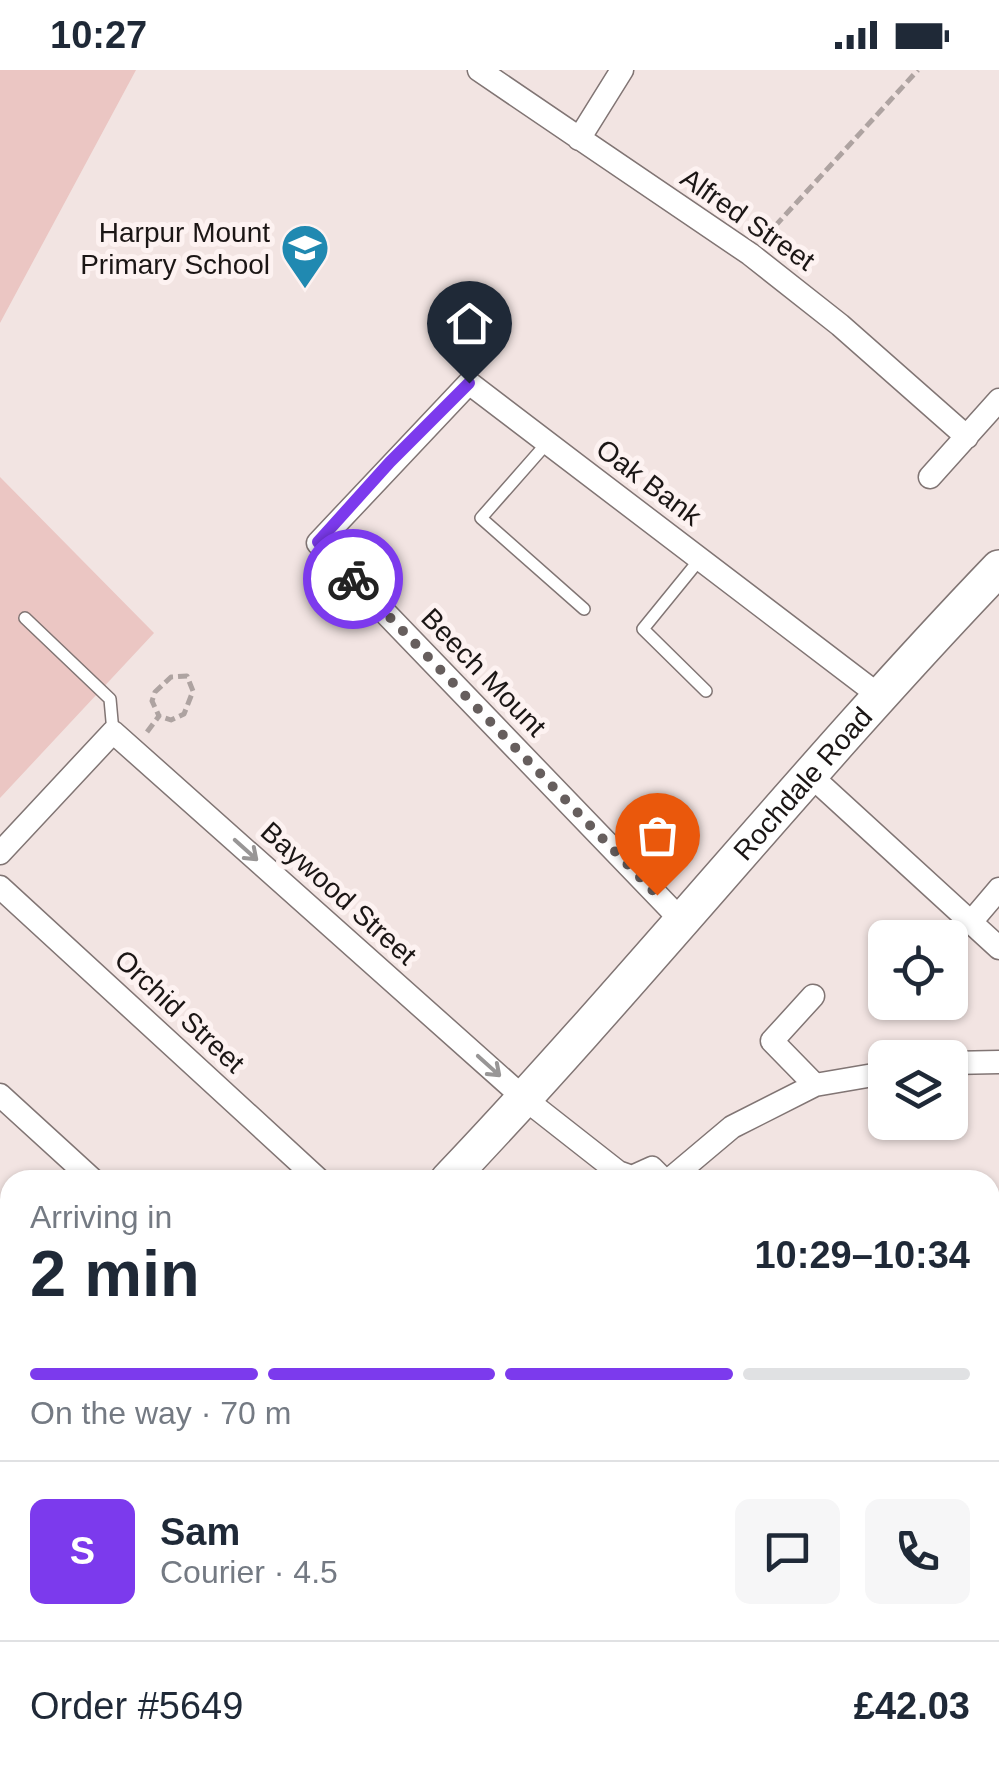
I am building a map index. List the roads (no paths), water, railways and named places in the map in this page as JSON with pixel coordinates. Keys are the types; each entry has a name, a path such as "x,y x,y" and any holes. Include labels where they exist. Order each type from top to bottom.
{"main road":[{"name":"Rochdale Road","path":"458,1170 881,697 994,582"}],"street":[{"name":"Alfred Street","path":"479,70 750,254 826,314 966,437"},
{"path":"580,139 622,70"},
{"name":"Oak Bank","path":"390,462 469,383 881,697"},
{"path":"930,477 999,400"},
{"name":"Beech Mount","path":"390,462 318,542 683,922"},
{"path":"0,853 113,732"},
{"name":"Baywood Street","path":"113,732 526,1098 616,1170"},
{"path":"810,775 999,948"},
{"name":"Orchid Street","path":"0,887 308,1170"},
{"path":"971,922 999,889"},
{"path":"812,996 772,1041 815,1085"},
{"path":"968,1063 999,1062"},
{"path":"678,1170 732,1127 815,1085 868,1076"},
{"path":"0,1095 81,1170"}],"lane":[{"path":"547,443 481,518 584,609"},
{"path":"700,559 643,629 706,690"},
{"path":"25,618 110,698 113,732"}],"place":[{"name":"Harpur Mount Primary School","path":"305,290"}]}
